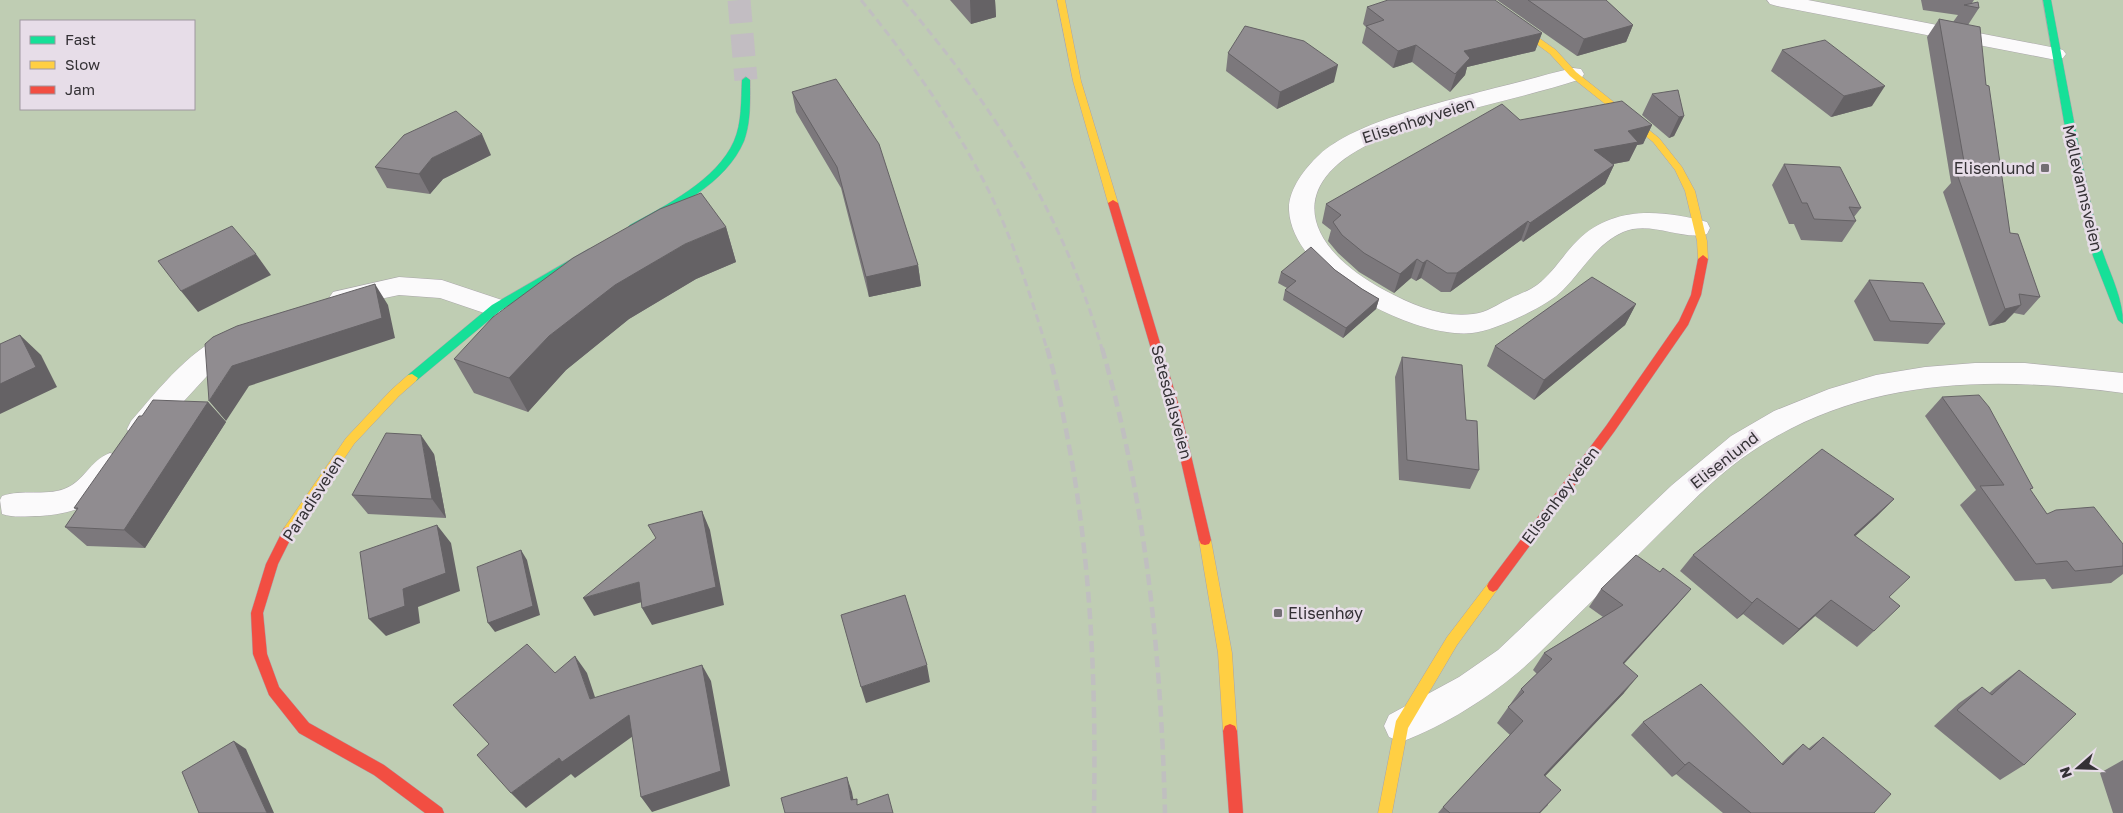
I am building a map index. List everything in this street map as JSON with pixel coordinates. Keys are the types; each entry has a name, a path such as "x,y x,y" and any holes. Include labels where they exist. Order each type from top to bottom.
{"main road":[{"name":"Setesdalsveien","path":"1061,0 1092,136 1157,346 1197,496 1226,653 1236,813"},
{"name":"Elisenhøyveien","path":"1385,813 1401,726 1452,641 1610,429 1684,322 1696,294 1703,265 1702,241 1690,191 1679,169 1656,140 1573,74 1553,52 1481,0"},
{"name":"Møllevannsveien","path":"2047,0 2075,156 2098,256 2123,320"},
{"path":"619,235 669,205 724,166 736,148 742,131 746,80"},
{"name":"Paradisveien","path":"437,813 379,770 304,728 274,691 260,654 257,613 272,564 292,523 350,442 395,393 440,352 496,308 551,273 602,245"}],"street":[{"path":"1777,0 2056,54"},
{"name":"Elisenhøyveien","path":"1573,74 1408,121 1374,132 1347,145 1322,163 1306,186 1301,211 1305,228 1319,250 1337,268 1354,284 1377,300 1407,313 1434,320 1472,324 1505,312 1548,290 1591,241 1604,230 1623,223 1643,219 1665,220 1698,228"},
{"path":"321,306 348,296 399,286 442,289 496,308"},
{"path":"12,505 65,502 85,493 199,366 220,349 261,330"},
{"name":"Elisenlund","path":"1401,726 1454,699 1510,659 1688,488 1739,446 1767,427 1800,410 1867,387 1944,376 1982,373 2083,377 2123,384"}],"green space":[{"path":"0,0 2123,0 2123,813 0,813"}],"building":[{"path":"1388,0 1495,0 1542,33 1464,51 1470,58 1455,74 1416,45 1398,51 1366,26 1384,20 1367,7"},
{"path":"1528,0 1606,0 1633,25 1584,39"},
{"path":"1978,2 1979,8 1964,5"},
{"path":"1939,19 1980,27 1986,85 1989,86 2010,233 2018,234 2040,297 2019,294 2021,305 2005,309 1957,174 1966,173"},
{"path":"1245,26 1304,41 1338,65 1280,92 1228,53"},
{"path":"1825,40 1885,86 1844,96 1782,50"},
{"path":"836,79 879,144 918,265 866,277 837,167 792,92"},
{"path":"1678,90 1684,116 1679,117 1652,94"},
{"path":"1622,101 1652,125 1628,131 1638,142 1594,150 1614,165 1530,223 1528,221 1457,273 1447,273 1427,260 1423,263 1417,259 1400,274 1364,253 1342,235 1333,222 1341,215 1326,204 1502,104 1520,120"},
{"path":"456,111 482,134 432,158 419,174 375,167 404,135"},
{"path":"1784,164 1840,167 1861,208 1849,207 1856,221 1814,219 1807,203 1802,203"},
{"path":"701,193 726,227 685,244 615,285 549,336 509,378 454,359 493,317 573,258 660,209"},
{"path":"232,226 256,254 181,291 158,261"},
{"path":"1311,247 1335,270 1379,299 1346,328 1285,290 1296,281 1281,272"},
{"path":"1592,277 1636,304 1544,380 1495,346"},
{"path":"1869,280 1923,283 1945,324 1890,321"},
{"path":"375,284 382,318 232,366 209,401 205,344 213,337 237,326"},
{"path":"20,335 36,367 0,384 0,344"},
{"path":"1402,357 1462,365 1466,420 1477,421 1479,470 1407,460"},
{"path":"1979,395 1989,407 2033,488 2030,489 2047,514 2056,510 2094,507 2123,544 2123,566 2075,571 2067,561 2036,564 1980,486 2004,485 1942,397"},
{"path":"153,400 208,402 124,530 65,527 78,508 74,508 139,416 142,416"},
{"path":"386,433 421,435 432,499 352,495"},
{"path":"1822,449 1894,499 1854,535 1910,577 1889,597 1900,606 1874,631 1831,600 1799,629 1757,598 1752,603 1693,555"},
{"path":"702,511 716,587 642,608 639,582 583,598 656,538 648,525"},
{"path":"437,525 446,573 403,589 405,606 369,619 360,552"},
{"path":"521,550 533,606 488,623 477,567"},
{"path":"1636,555 1660,572 1663,568 1691,589 1623,663 1638,676 1544,775 1561,790 1539,813 1450,813 1443,807 1523,721 1508,707 1524,692 1521,689 1552,659 1544,653 1623,605 1601,589"},
{"path":"905,595 927,665 861,687 841,615"},
{"path":"527,644 555,673 575,656 590,699 702,665 721,771 641,797 629,715 562,762 559,758 511,793 477,755 489,744 453,705"},
{"path":"2019,670 2076,714 2024,765 1957,710 1982,687 1992,695"},
{"path":"1701,684 1783,765 1803,744 1810,750 1823,737 1891,794 1874,813 1751,813 1689,762 1685,765 1643,722"},
{"path":"234,741 267,813 199,813 182,772"},
{"path":"847,777 851,800 857,799 857,805 888,794 893,813 785,813 781,798"}],"tunnel":[{"path":"739,0 746,80"}],"railway":[{"path":"861,0 935,99 982,178 1011,241 1047,349"},
{"path":"903,0 967,81 996,122 1022,164 1046,207 1067,252 1086,299 1102,349"},
{"path":"1047,348 1058,390 1069,448 1084,550 1093,681 1094,813"},
{"path":"1102,348 1130,463 1148,579 1160,695 1165,813"}],"traffic: fast":[{"path":"2047,0 2075,156 2098,256 2123,320"},
{"path":"633,227 693,191 708,180 732,155 739,141 743,126 746,80"},
{"path":"412,378 496,308 589,252"}],"traffic: slow":[{"path":"1061,0 1077,81 1113,203"},
{"path":"1481,0 1553,52 1573,74 1656,140 1679,169 1690,191 1702,241 1703,259"},
{"path":"288,532 350,441 395,393 412,378"},
{"path":"1205,540 1225,653 1230,731"},
{"path":"1385,813 1401,726 1452,641 1493,586"}],"traffic: jam":[{"path":"1113,203 1176,413 1205,540"},
{"path":"1493,586 1610,429 1684,322 1696,295 1703,259"},
{"path":"288,532 272,564 257,613 260,654 274,691 304,728 379,770 437,813"},
{"path":"1230,731 1236,813"}],"place":[{"name":"Elisenlund","path":"2045,168"},
{"name":"Elisenhøy","path":"1278,613"}]}
